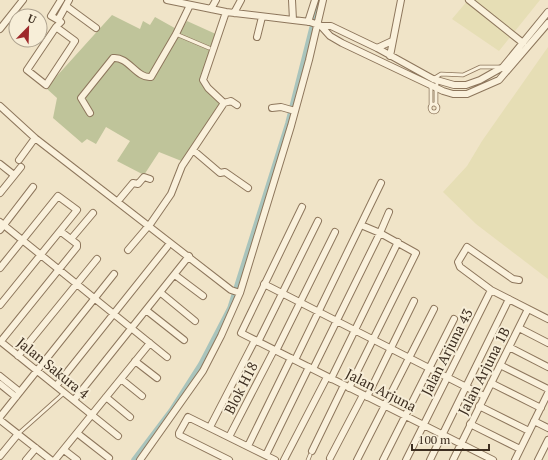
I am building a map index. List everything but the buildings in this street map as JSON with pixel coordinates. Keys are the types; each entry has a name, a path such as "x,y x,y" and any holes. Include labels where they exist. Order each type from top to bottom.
{"street":[{"path":"0,30 23,0"},
{"path":"56,28 75,41 46,85 27,70 56,28 61,22 51,16 61,0"},
{"path":"167,0 226,12 331,26 377,48 435,80 454,85 466,85 490,75 503,67 548,12"},
{"path":"211,9 216,0"},
{"path":"234,13 240,0"},
{"path":"292,0 294,20"},
{"path":"314,24 315,0"},
{"path":"140,460 203,371 222,336 292,110 314,24 323,0"},
{"path":"390,56 401,0"},
{"path":"469,0 523,43"},
{"path":"58,20 68,3 96,28"},
{"path":"90,113 82,98 113,58 119,58 145,76 151,76 176,34 190,5"},
{"path":"224,103 208,88 203,80 226,12"},
{"path":"258,37 262,17"},
{"path":"314,24 330,36 433,87 453,94 467,94 477,91 499,80 548,23"},
{"path":"348,45 352,37"},
{"path":"377,48 392,40"},
{"path":"395,69 399,60"},
{"path":"128,250 149,225 171,194 182,166 224,103 231,101 237,105"},
{"path":"0,106 34,138 235,291"},
{"path":"272,108 281,107 292,110"},
{"path":"19,160 34,138"},
{"path":"193,150 220,174 225,172 248,188"},
{"path":"0,164 14,175"},
{"path":"0,193 21,167"},
{"path":"118,201 132,183 138,184 144,177 150,179"},
{"path":"248,446 318,312 381,183"},
{"path":"33,187 1,226 23,240 167,357"},
{"path":"0,268 58,196 76,210 0,304"},
{"path":"302,207 264,284 484,396"},
{"path":"266,455 336,321 389,212"},
{"path":"71,239 93,213"},
{"path":"210,427 257,341 318,221"},
{"path":"311,453 372,340 416,253 398,242 361,225"},
{"path":"0,341 77,246 71,239 60,231"},
{"name":"Blok H18","path":"229,437 300,303 334,232"},
{"path":"284,460 355,331 398,242"},
{"path":"56,386 167,247"},
{"path":"519,280 513,279 466,247 458,264 491,290 548,319"},
{"path":"74,400 161,293 189,256"},
{"path":"18,356 97,259"},
{"path":"51,460 0,419 114,274"},
{"path":"175,275 203,296"},
{"name":"Jalan Arjuna","path":"264,284 240,332 493,460"},
{"name":"Jalan Arjuna 43","path":"406,460 491,290"},
{"path":"161,293 195,321"},
{"path":"430,460 509,299"},
{"path":"330,458 365,396 414,301"},
{"path":"356,460 410,359 434,309"},
{"name":"Jalan Arjuna 1B","path":"453,460 528,309"},
{"path":"146,310 184,340"},
{"path":"383,460 454,319"},
{"path":"519,328 548,343"},
{"name":"Jalan Sakura 4","path":"0,341 118,436"},
{"path":"56,460 150,343"},
{"path":"509,347 548,366"},
{"path":"135,361 157,378"},
{"path":"500,364 548,389"},
{"path":"0,376 18,395"},
{"path":"121,379 142,396"},
{"path":"491,383 541,408"},
{"path":"0,384 18,395"},
{"path":"515,460 548,393"},
{"path":"106,397 130,417"},
{"path":"479,406 529,431"},
{"path":"229,460 178,434 189,417 275,460"},
{"path":"534,421 548,428"},
{"path":"470,424 520,449"},
{"path":"77,433 109,458"},
{"path":"0,456 18,434"},
{"path":"538,460 548,440"},
{"path":"26,460 36,448"},
{"path":"64,450 77,460"}],"lane":[{"path":"176,34 209,48"},
{"path":"435,80 433,87 438,110 433,112 430,110 433,87 435,80 440,74 460,75 488,66 503,67"},
{"path":"431,105 436,105"},
{"path":"18,434 64,393"},
{"path":"308,460 311,453"}],"shaded area":[{"path":"468,0 540,0 499,51 452,19"},
{"path":"548,47 548,279 476,224 443,192 467,166 482,141"}],"green space":[{"path":"112,15 140,29 143,21 150,25 155,17 180,31 187,21 218,35 200,78 224,98 184,162 159,152 144,175 117,161 130,141 106,127 96,144 87,139 82,143 53,118 57,98 46,88"}],"waterway":[{"path":"134,460 171,411 201,364 230,308 288,123 319,0"}]}
